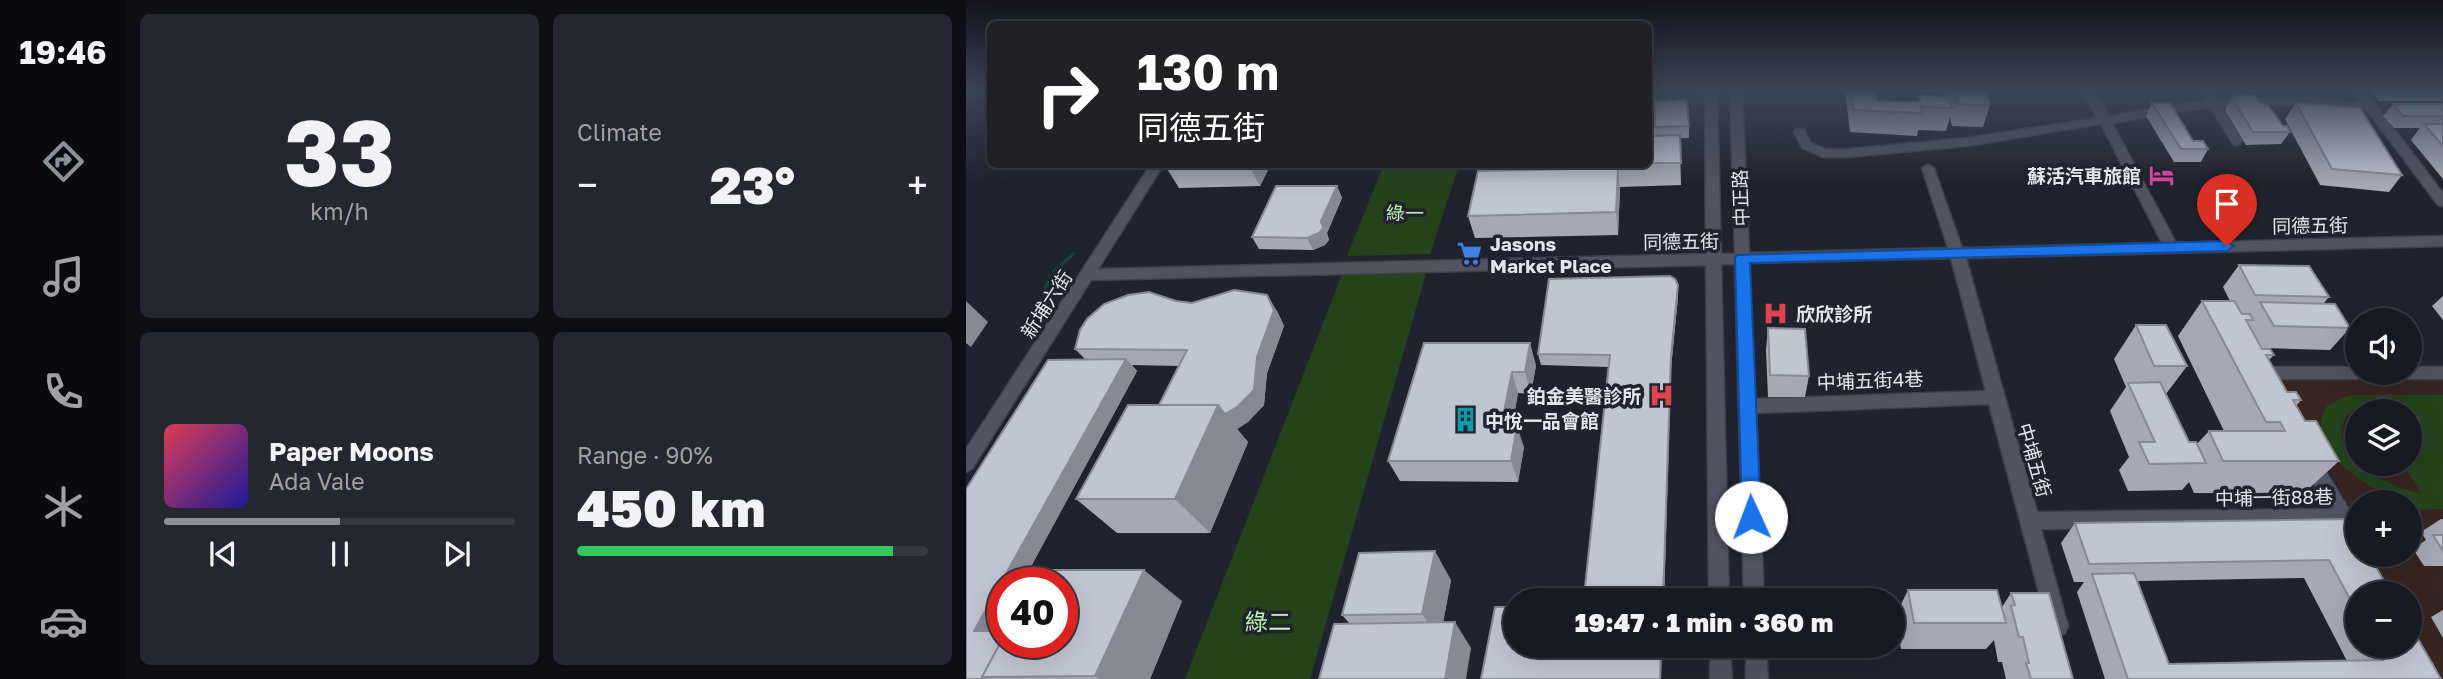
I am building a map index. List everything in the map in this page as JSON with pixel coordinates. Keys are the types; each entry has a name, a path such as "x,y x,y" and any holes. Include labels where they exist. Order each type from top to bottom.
{"street":[{"name":"中正路","path":"1712,122 1719,588"},
{"name":"中正路","path":"1736,122 1754,588"},
{"path":"1800,132 1806,145 1823,153 1967,142 2089,122"},
{"path":"2106,122 2172,248"},
{"path":"2224,122 2237,141"},
{"path":"2382,122 2443,202"},
{"name":"中埔五街","path":"1928,167 1957,253 2062,640"},
{"name":"新埔六街","path":"966,464 1155,168"},
{"name":"同德五街","path":"1087,275 2443,241"},
{"path":"2276,397 2262,373 2443,373"},
{"name":"中埔五街4巷","path":"1747,405 1994,397"},
{"name":"中埔一街88巷","path":"2030,521 2343,517 2302,445"},
{"path":"1720,658 1721,679"},
{"path":"1756,658 1757,679"}],"shaded area":[{"path":"2279,381 2345,381 2345,385 2422,385 2422,381 2443,381 2443,679 2424,679 2415,658 2422,658 2422,581 2374,581 2366,567 2422,567 2422,490 2345,490 2345,498"}],"green space":[{"name":"綠一","path":"1382,168 1458,168 1430,254 1347,256"},
{"name":"綠二","path":"1427,270 1310,679 1185,679 1343,272"},
{"path":"2356,395 2443,395 2443,509 2422,510 2422,490 2419,490 2410,476 2422,476 2422,399 2345,399 2345,421 2342,427 2345,467 2327,447 2322,434 2321,420 2327,406 2345,397"},
{"path":"2356,476 2376,476 2408,490 2378,490"}],"building":[{"path":"1655,122 1689,122 1689,126 1655,127"},
{"path":"2164,122 2181,122 2193,141 2203,141 2208,149 2181,149"},
{"path":"2247,122 2280,122 2290,132 2253,132"},
{"path":"2306,122 2369,122 2402,175 2332,169"},
{"path":"2424,124 2443,124 2443,146"},
{"path":"1680,135 1681,163 1652,163 1652,136"},
{"path":"1618,168 1616,212 1468,216 1478,171"},
{"path":"1276,186 1337,186 1321,221 1323,228 1319,233 1307,238 1252,237"},
{"path":"2239,265 2309,266 2329,297 2255,295"},
{"path":"1670,276 1678,285 1671,356 1663,588 1584,588 1610,355 1538,354 1549,279"},
{"path":"1234,290 1267,295 1274,310 1257,357 1254,390 1237,407 1225,414 1218,405 1159,405 1187,350 1075,349 1080,330 1087,319 1104,304 1128,295 1149,292 1192,303"},
{"path":"2202,301 2234,301 2242,314 2250,314 2253,320 2246,320 2262,349 2270,349 2274,355 2266,355 2287,392 2296,392 2301,400 2293,400 2305,421 2316,421 2339,461 2223,461 2209,431 2285,431 2280,422 2266,422"},
{"path":"2260,302 2335,304 2345,320 2345,328 2274,326"},
{"path":"2136,325 2166,325 2187,366 2154,366"},
{"path":"1768,328 1805,329 1809,376 1770,375"},
{"name":"中悅一品會館","path":"1424,343 1530,343 1525,372 1512,372 1501,426 1517,426 1511,461 1388,461"},
{"path":"1126,359 1010,567 987,567 987,608 974,631 987,631 987,658 992,658 982,677 985,679 966,679 966,489 1048,360"},
{"path":"2160,382 2189,442 2196,442 2206,463 2149,464 2139,442 2155,442 2128,383"},
{"path":"1128,405 1218,405 1175,499 1076,499"},
{"path":"2345,519 2345,567 2376,567 2384,581 2345,581 2345,590 2329,560 2089,564 2075,523"},
{"path":"2433,535 2443,535 2443,551"},
{"path":"1435,551 1422,614 1342,615 1359,553"},
{"path":"1078,570 1144,570 1095,676 982,677 992,658 1078,658"},
{"path":"2134,573 2169,664 2422,658 2422,646 2441,679 2128,679 2092,574"},
{"path":"1908,590 1997,590 2006,623 1914,623"},
{"path":"2011,593 2049,593 2073,679 2031,679 2023,637 2019,637 2011,606 2015,605"},
{"path":"1495,607 1503,607 1503,658 1661,658 1660,679 1481,679"},
{"path":"1455,622 1445,679 1319,679 1334,624"}],"waterway":[{"path":"1042,294 1054,271 1073,254"}],"place":[{"name":"蘇活汽車旅館","path":"2161,175"},
{"name":"Jasons Market Place","path":"1470,254"},
{"name":"欣欣診所","path":"1776,313"},
{"name":"鉑金美醫診所","path":"1661,395"},
{"name":"中悅一品會館","path":"1465,420"}],"route":[{"path":"1751,517 1742,258 2227,246"}]}
